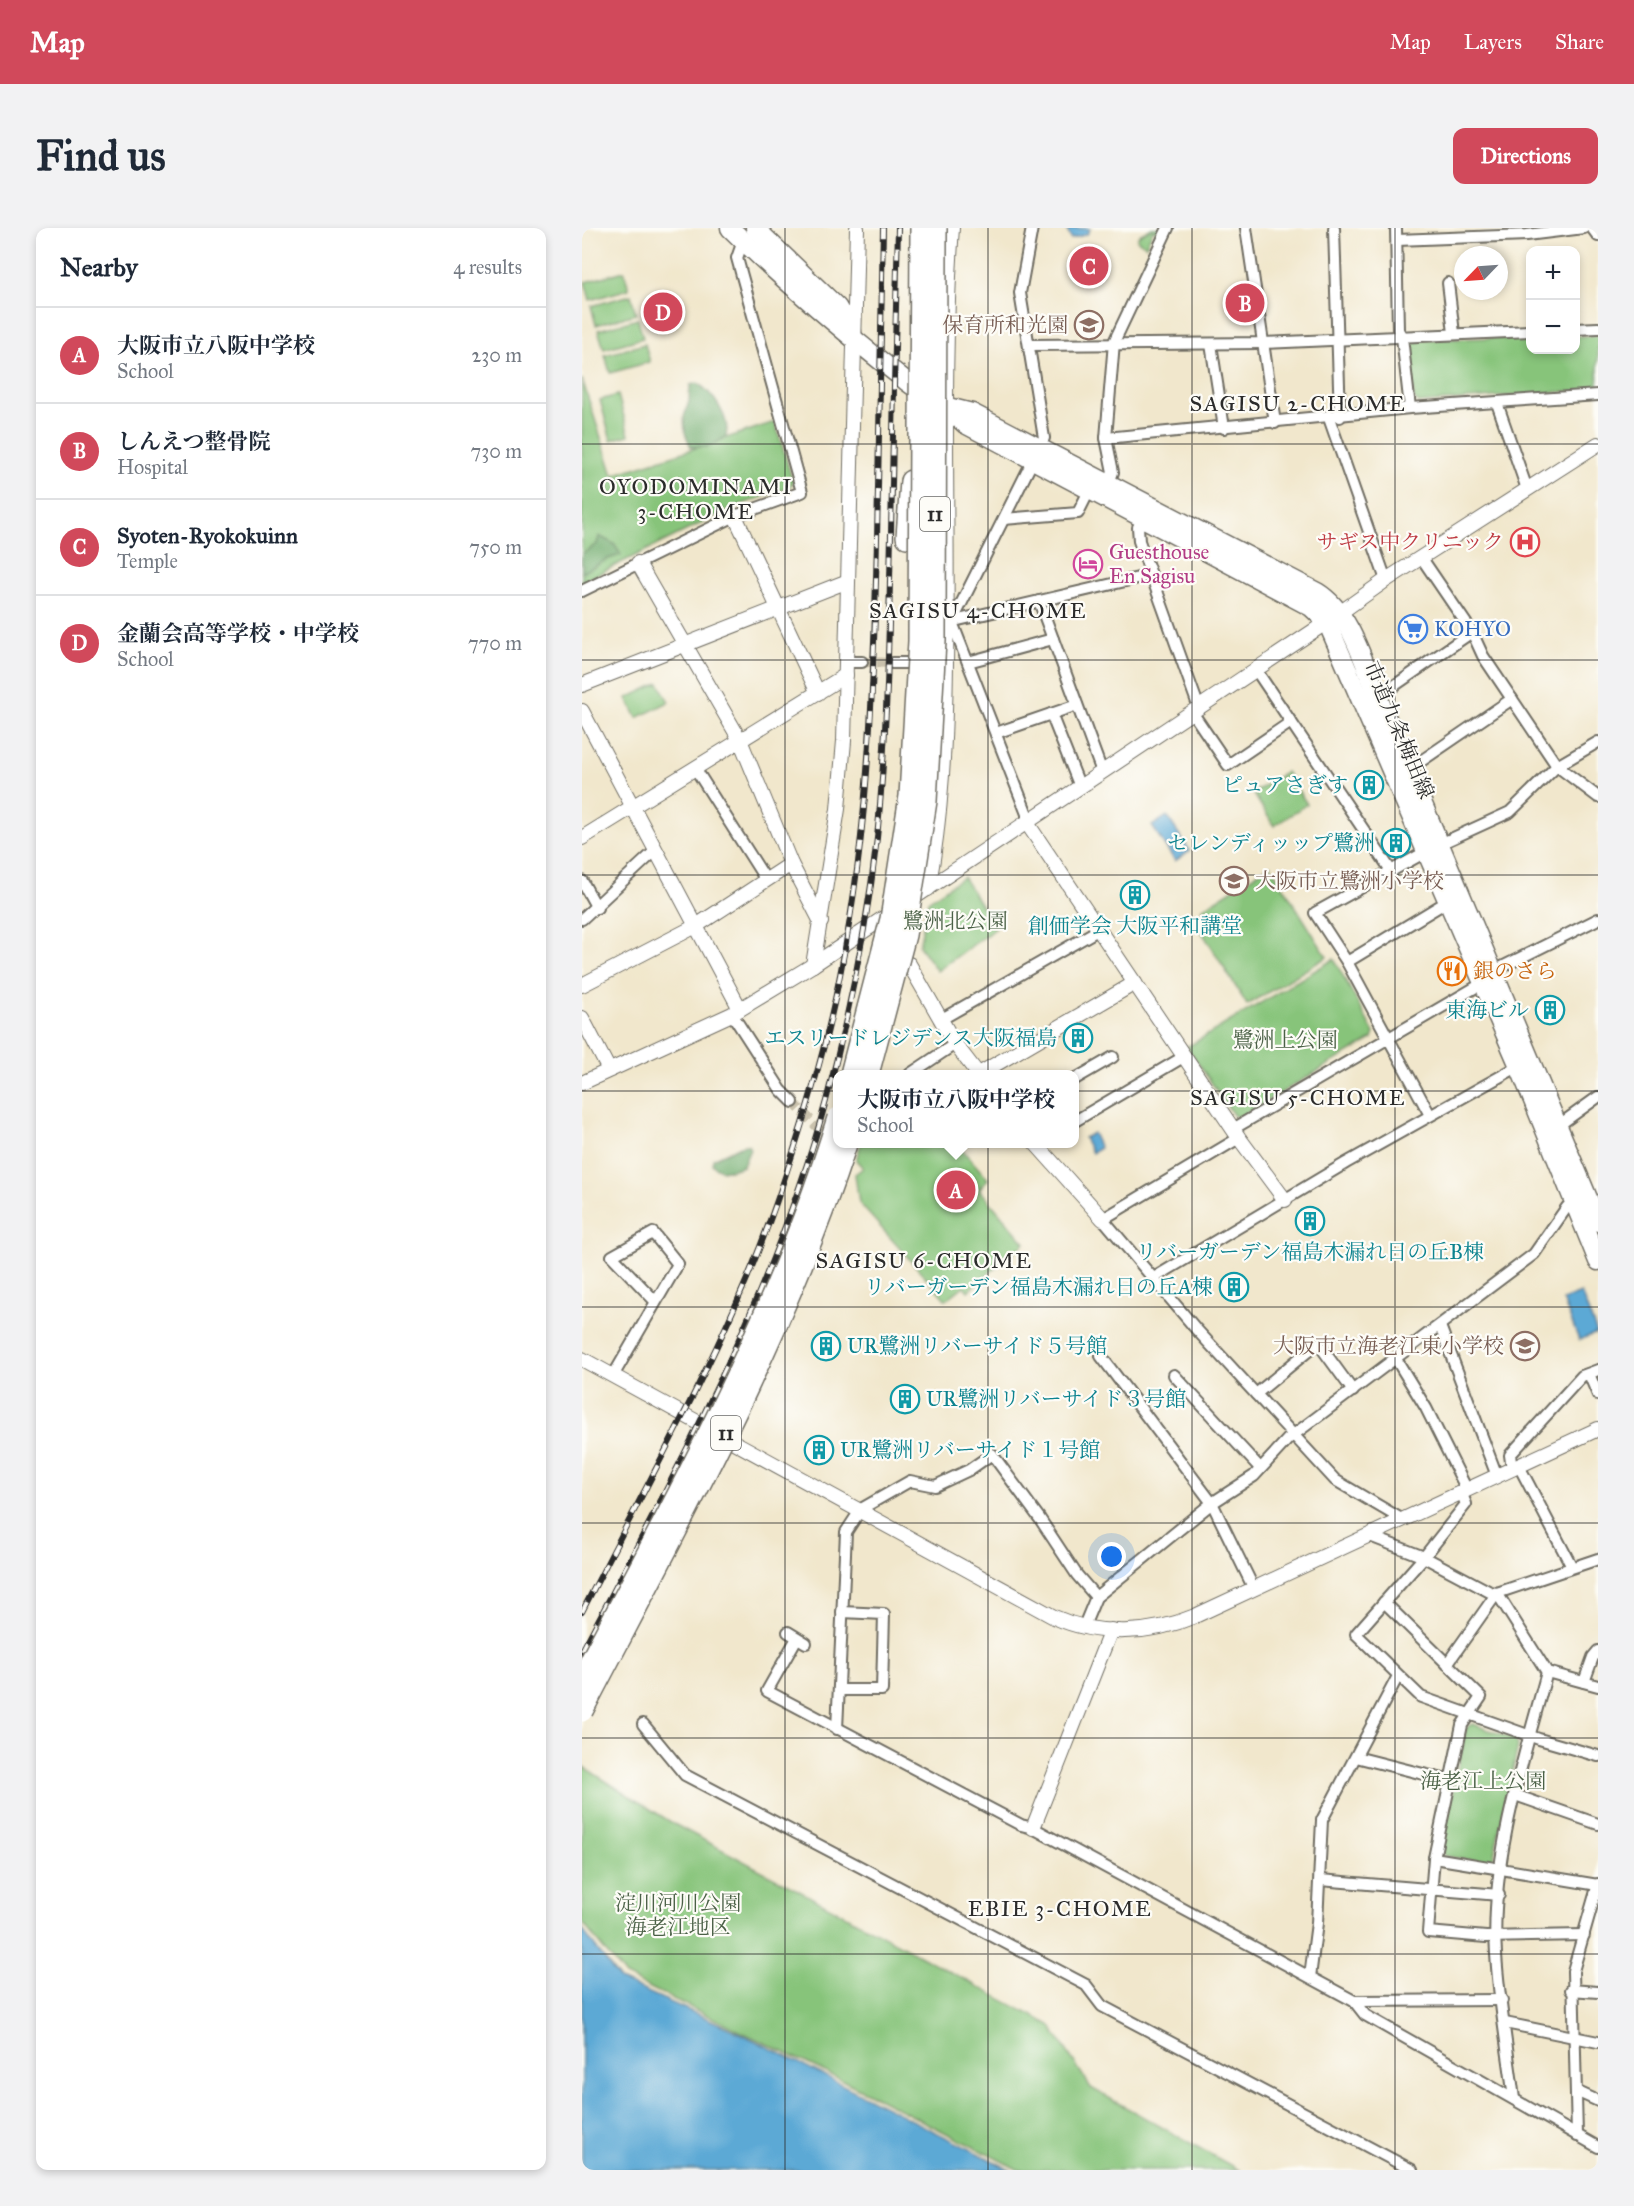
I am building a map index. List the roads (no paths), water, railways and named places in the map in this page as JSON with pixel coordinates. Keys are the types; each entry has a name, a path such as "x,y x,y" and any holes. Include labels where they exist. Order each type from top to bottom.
{"highway":[{"name":"11","path":"852,1070 902,860 916,718 937,230"},
{"name":"11","path":"869,1070 905,935 926,801 935,640 937,230"},
{"name":"11","path":"876,976 898,772 907,537 918,390"},
{"path":"907,537 925,490 948,476"},
{"name":"11","path":"582,1678 726,1399 760,1326 793,1248 832,1124"},
{"name":"11","path":"582,1711 704,1476 768,1344 802,1264 844,1148"}],"main road":[{"name":"市道九条梅田線","path":"742,232 824,315 854,336 918,390 947,407 972,413 1089,490 1334,617 1378,697 1408,770 1434,848 1448,901 1488,977 1519,1066 1598,1222"},
{"name":"市道九条梅田線","path":"1036,454 1109,483 1328,599 1552,1129 1575,1203 1598,1261"}],"street":[{"path":"813,965 838,809 846,668 857,228"},
{"path":"950,622 1044,438 1020,293 1032,228"},
{"path":"1109,483 1113,472 1106,438 1114,342 1168,228"},
{"path":"1246,228 1275,423"},
{"path":"1334,228 1335,417 1386,580"},
{"path":"1396,228 1398,330 1402,337 1410,408"},
{"path":"1397,240 1527,236 1584,228"},
{"path":"1592,228 1598,236"},
{"path":"928,889 938,833 944,760 946,663 950,622 947,407 937,230"},
{"path":"582,591 735,516 802,492 737,258 742,232"},
{"path":"1448,283 1454,333"},
{"path":"1580,329 1598,328"},
{"path":"1030,345 1114,342 1211,345 1526,331"},
{"path":"1211,345 1224,428"},
{"path":"1106,438 1410,408 1598,395"},
{"path":"1497,403 1527,489"},
{"path":"582,1083 736,1012 813,965 1256,670 1386,580 1598,444"},
{"path":"1004,519 1078,513 1089,490"},
{"path":"735,516 818,693"},
{"path":"1146,519 1138,527 1151,575 1196,710 1228,765 1291,722"},
{"path":"1421,557 1472,632 1483,656 1557,766 1598,797"},
{"path":"638,563 740,740 791,864 820,922"},
{"path":"950,622 1151,575"},
{"path":"582,685 848,581"},
{"path":"1039,601 1102,772"},
{"path":"950,622 996,733 1027,814 1027,823 1236,1133 1285,1200"},
{"path":"1378,697 1472,632"},
{"path":"968,662 1053,639"},
{"path":"582,838 818,693 846,668 862,662"},
{"path":"892,663 946,663"},
{"path":"1256,670 1392,872"},
{"path":"1408,770 1512,699"},
{"path":"996,733 1077,705"},
{"path":"582,711 696,926 736,1012 781,1090 793,1102"},
{"path":"1051,714 1080,787"},
{"path":"1430,1115 1347,962 1315,913 1434,848 1510,813 1557,766 1598,742"},
{"path":"695,768 766,880"},
{"path":"582,919 597,908 656,850"},
{"path":"582,985 696,926 791,864"},
{"path":"582,881 597,908"},
{"path":"1347,962 1448,901"},
{"path":"1103,1219 1236,1133 1488,977 1598,919"},
{"path":"880,921 909,964 955,1044 975,1070"},
{"path":"940,1020 1098,930"},
{"path":"985,1070 1135,983"},
{"path":"582,1018 609,1070"},
{"path":"916,1070 955,1044"},
{"path":"1079,1118 1185,1056"},
{"path":"1079,1076 1113,1057"},
{"path":"1152,1279 1430,1115 1519,1066"},
{"path":"1552,1129 1598,1097"},
{"path":"1040,1148 1152,1279 1335,1480 1402,1520"},
{"path":"1084,1626 1096,1597 1212,1503 1254,1476 1294,1436 1534,1254 1566,1207 1575,1203"},
{"path":"613,1376 656,1302 678,1264 653,1233 612,1256 656,1302"},
{"path":"1440,1326 1497,1476"},
{"path":"1256,1394 1318,1343 1353,1391"},
{"path":"1101,1356 1212,1503 1254,1589"},
{"path":"582,1359 861,1509 1054,1617 1084,1626 1131,1632 1177,1623 1598,1429"},
{"path":"1396,1359 1426,1408 1464,1491 1466,1504 1424,1557 1356,1634 1421,1697 1469,1715 1598,1756"},
{"path":"1572,1567 1510,1455 1582,1376 1593,1372 1598,1395"},
{"path":"1174,1375 1260,1468"},
{"path":"837,1729 846,1532 861,1509 910,1481 935,1486 969,1470 992,1454 1040,1519 1077,1575 1096,1597"},
{"path":"1370,1536 1424,1557 1490,1592 1497,1593 1598,1560"},
{"path":"1447,1664 1497,1593"},
{"path":"1497,1593 1547,1672 1598,1686"},
{"path":"1384,1602 1480,1697 1462,1725 1434,1858 1428,1932 1496,1936 1584,1935"},
{"path":"839,1690 882,1690 884,1614 842,1612"},
{"path":"1033,1828 1111,1630"},
{"path":"797,1637 767,1691 1021,1825 1033,1828 1354,2001 1365,2015 1598,2147"},
{"path":"1584,1683 1593,1657 1598,1651"},
{"path":"1514,2099 1496,1936 1500,1870 1515,1795 1547,1672"},
{"path":"1310,1977 1320,1880 1322,1820 1398,1676"},
{"path":"643,1724 685,1775 1086,1985 1102,2006 1412,2170"},
{"path":"1356,1757 1451,1781"},
{"path":"1515,1795 1598,1824"},
{"path":"1434,1858 1598,1885 1573,1971 1571,1990 1576,2036 1577,2136"},
{"path":"1320,1880 1499,1895"},
{"path":"1571,1990 1598,1992"},
{"path":"1354,2001 1502,2001"},
{"path":"1505,2023 1598,2042"},
{"path":"1576,2091 1598,2101"}],"water":[{"path":"1066,228 1090,229 1087,234 1071,239"},
{"path":"1167,816 1190,851 1175,861 1152,826"},
{"path":"1093,1133 1100,1148 1092,1153 1084,1138"},
{"path":"1581,1293 1597,1333 1579,1340 1563,1300"},
{"path":"582,1929 620,1980 740,2033 1011,2170 582,2170"}],"tunnel":[{"path":"862,662 892,663"},
{"path":"793,1102 821,1131"}],"railway":[{"path":"582,1612 703,1375 751,1269 791,1159 833,1009 856,876 869,743 875,608 883,228"},
{"path":"834,1070 863,938 877,838 883,762 898,228"},
{"path":"582,1651 686,1450 750,1314 779,1244 804,1173 833,1073"}],"place":[{"name":"Syoten-Ryokokuinn","path":"1089,266"},
{"name":"しんえつ整骨院","path":"1245,303"},
{"name":"金蘭会高等学校・中学校","path":"663,312"},
{"name":"保育所和光園","path":"1089,325"},
{"name":"サギス中クリニック","path":"1525,542"},
{"name":"Guesthouse En Sagisu","path":"1088,564"},
{"name":"KOHYO","path":"1413,629"},
{"name":"ピュアさぎす","path":"1369,785"},
{"name":"セレンディッップ鷺洲","path":"1396,843"},
{"name":"大阪市立鷺洲小学校","path":"1234,881"},
{"name":"創価学会 大阪平和講堂","path":"1135,895"},
{"name":"銀のさら","path":"1452,971"},
{"name":"東海ビル","path":"1550,1010"},
{"name":"エスリードレジデンス大阪福島","path":"1078,1038"},
{"name":"大阪市立八阪中学校","path":"956,1190"},
{"name":"リバーガーデン福島木漏れ日の丘B棟","path":"1310,1221"},
{"name":"リバーガーデン福島木漏れ日の丘A棟","path":"1234,1287"},
{"name":"UR鷺洲リバーサイド５号館","path":"826,1346"},
{"name":"大阪市立海老江東小学校","path":"1525,1346"},
{"name":"UR鷺洲リバーサイド３号館","path":"905,1399"},
{"name":"UR鷺洲リバーサイド１号館","path":"819,1450"}],"district":[{"name":"SAGISU 2-CHOME","path":"1298,403"},
{"name":"OYODOMINAMI 3-CHOME","path":"696,498"},
{"name":"SAGISU 4-CHOME","path":"978,610"},
{"name":"SAGISU 5-CHOME","path":"1298,1097"},
{"name":"SAGISU 6-CHOME","path":"924,1260"},
{"name":"EBIE 3-CHOME","path":"1060,1908"}],"park label":[{"name":"鷺洲北公園","path":"955,921"},
{"name":"鷺洲上公園","path":"1285,1040"},
{"name":"海老江上公園","path":"1483,1781"},
{"name":"淀川河川公園 海老江地区","path":"678,1915"}]}
